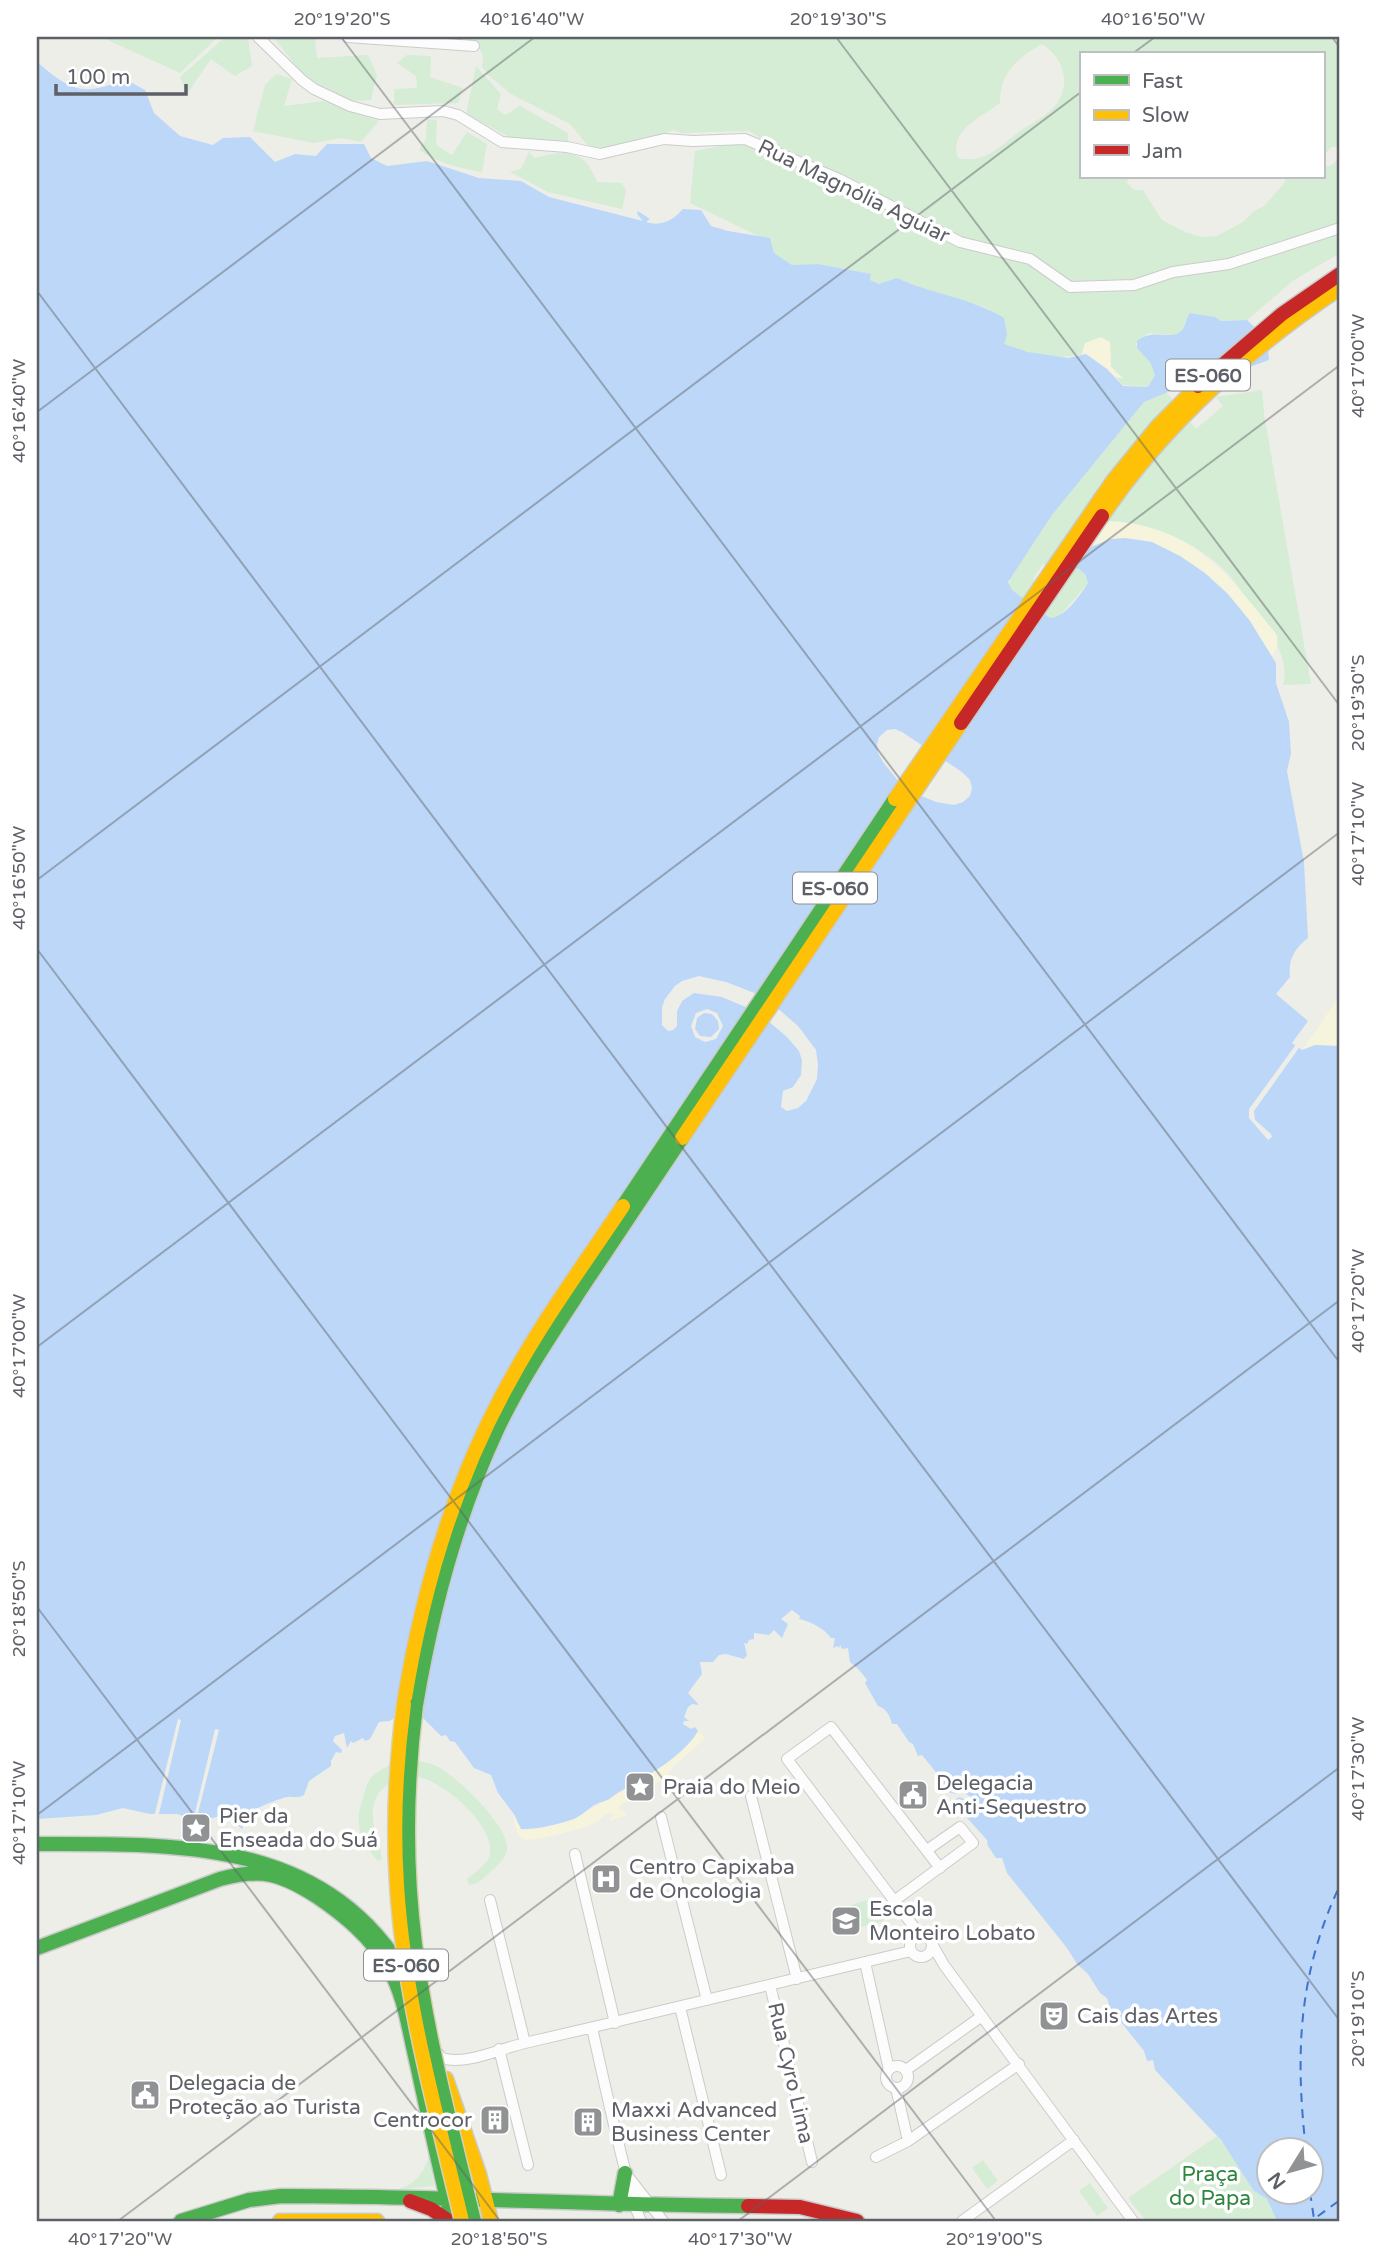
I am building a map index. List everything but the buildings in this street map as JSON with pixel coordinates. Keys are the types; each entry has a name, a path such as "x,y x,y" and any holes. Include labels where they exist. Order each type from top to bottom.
{"main road":[{"name":"ES-060","path":"462,2221 405,1959 394,1815 401,1726 417,1630 443,1535 477,1443 508,1381 547,1319 792,951 1105,491 1158,426 1209,375 1272,321 1340,274"},
{"name":"ES-060","path":"474,2221 415,1946 407,1815 413,1727 429,1632 458,1528 497,1429 550,1335 808,947 1108,507 1151,451 1216,383 1279,330 1340,288"},
{"path":"37,1844 202,1848 247,1856 297,1874 360,1918 396,1956 421,2003 491,2221"},
{"path":"202,1848 222,1861 224,1870 220,1879"},
{"path":"37,1948 220,1879 249,1872 269,1874 307,1890 354,1926 390,1968 400,1992 451,2221"},
{"path":"625,2173 633,2205"},
{"path":"181,2221 249,2200 271,2197 396,2196 446,2199 483,2192 512,2199 633,2205 800,2207 857,2221"},
{"path":"396,2196 431,2209 451,2221"},
{"path":"280,2221 377,2221"}],"street":[{"name":"Rua Magnólia Aguiar","path":"258,37 302,80 349,106 380,114 443,111 458,115 502,142 558,146 600,154 664,139 745,139 839,179 960,242 1030,259 1070,287 1133,285 1173,272 1239,261 1340,228"},
{"path":"348,37 474,46"},
{"path":"940,1868 831,1727 786,1759 920,1935 930,1938 944,1965 1074,2140 1128,2220"},
{"path":"751,1796 797,1979"},
{"path":"661,1817 707,2000"},
{"path":"894,1901 973,1843 960,1827 927,1850"},
{"path":"575,1854 615,2023"},
{"path":"490,1900 524,2043"},
{"path":"911,1951 912,1939 920,1935"},
{"path":"922,1957 929,1954 932,1944"},
{"path":"436,2050 442,2058 449,2061 463,2060 499,2049 911,1951 944,1965"},
{"path":"865,1962 889,2070 886,2079 890,2086 895,2088 903,2087 908,2082 906,2070 899,2066 889,2070"},
{"name":"Rua Cyro Lima","path":"770,1985 812,2162"},
{"path":"680,2007 721,2175"},
{"path":"906,2070 982,2017"},
{"path":"592,2028 633,2205 641,2221"},
{"path":"499,2049 528,2165"},
{"path":"448,2085 450,2070 463,2060"},
{"path":"876,2157 908,2141 1019,2064"},
{"path":"895,2088 908,2141"},
{"path":"962,2221 1074,2140"},
{"path":"633,2205 663,2221"}],"green space":[{"path":"101,37 218,37 180,73"},
{"path":"225,37 248,37 252,66 235,76 211,59 187,94 180,77"},
{"path":"273,37 315,37 317,58 368,55 377,75 371,100 352,101 306,78"},
{"path":"423,37 1340,37 1340,147 1331,147 1326,153 1324,52 1080,52 1080,178 1129,178 1127,183 1134,190 1143,190 1162,220 1201,237 1217,236 1243,222 1264,206 1286,178 1324,178 1324,168 1332,165 1340,156 1340,253 1294,280 1247,320 1221,321 1215,317 1190,313 1181,332 1172,335 1149,333 1135,344 1150,362 1155,375 1148,387 1123,385 1116,377 1123,378 1111,367 1110,342 1085,343 1082,354 1062,357 1042,355 1003,344 989,309 897,278 880,284 870,280 871,274 818,264 792,265 774,253 771,242 690,203 695,151 740,142 805,173 799,157 778,150 749,131 680,133 674,130 608,151 589,147 570,124 511,94 488,75 482,67 483,56 478,45 466,39","holes":["1042,44 1056,57 1064,74 1064,83 1059,101 1052,109 985,156 958,158 956,148 962,132 1000,103 1003,83 1018,61"]},
{"path":"407,55 431,56 430,77 463,88 458,103 394,105 394,89 417,88 416,76 397,63"},
{"path":"476,66 501,94 497,109 505,115 520,106 568,133 568,141 515,140 466,114"},
{"path":"276,74 292,79 284,106 324,101 379,121 361,142 341,138 314,143 253,131 265,85"},
{"path":"427,119 437,120 436,145 452,155 467,132 487,144 482,172 442,162 419,150 426,139"},
{"path":"529,152 535,158 556,153 573,154 587,163 597,182 622,183 626,191 622,209 548,192 510,172 521,169"},
{"path":"1262,390 1311,684 1283,685 1283,659 1276,644 1238,586 1223,569 1210,557 1180,539 1148,527 1115,521 1068,560 1085,574 1088,583 1058,618 1050,619 1009,586 1010,578 1052,515 1144,402 1166,392 1196,429 1223,406 1216,397","holes":["1111,469 1134,487 1121,504 1098,487","1043,564 1067,580 1057,595 1033,579"]},
{"path":"404,1760 428,1763 445,1771 468,1790 500,1829 506,1840 506,1853 499,1864 479,1882 469,1885 467,1879 487,1861 490,1850 480,1823 456,1798 418,1777 399,1780 380,1791 374,1804 373,1820 382,1859 378,1861 366,1846 360,1830 359,1814 367,1785 377,1772"},
{"path":"878,1897 884,1921 857,1928 851,1905"},
{"name":"Praça do Papa","path":"1217,2136 1254,2191 1254,2206 1270,2206 1277,2221 1146,2221 1128,2198"},
{"path":"429,2156 434,2186 395,2190 417,2178"},
{"path":"983,2160 998,2181 987,2189 972,2168"},
{"path":"1090,2183 1108,2208 1097,2216 1079,2191"}],"sand":[{"path":"1101,337 1110,342 1111,367 1123,379 1082,354 1085,343"},
{"path":"1104,521 1134,524 1160,531 1204,555 1241,591 1276,634 1278,643 1272,657 1228,596 1185,560 1158,545 1138,539 1118,539 1090,546"},
{"path":"1340,996 1340,1046 1315,1045 1302,1050"},
{"name":"Praia do Meio","path":"698,1731 705,1738 673,1767 666,1777 618,1807 627,1815 609,1821 613,1816 611,1812 588,1826 535,1839 523,1839 518,1834 514,1814 521,1829 526,1830 575,1818 643,1780 691,1742"}],"water":[{"path":"37,62 59,79 78,88 98,88 125,79 145,90 154,113 180,136 213,145 223,138 250,137 275,162 295,154 316,156 327,144 364,144 371,158 387,166 427,161 479,178 521,181 549,197 643,221 637,214 638,211 650,219 646,222 667,222 683,209 701,210 711,226 770,238 774,253 792,265 818,264 871,274 870,280 879,284 897,278 978,305 1004,318 1007,335 1004,344 1028,352 1068,358 1086,354 1107,369 1123,386 1148,387 1155,375 1150,362 1137,348 1137,341 1143,337 1180,332 1190,313 1215,317 1221,321 1247,320 1267,339 1269,360 1144,402 1052,515 1008,582 1012,590 1050,618 1056,617 1072,605 1088,583 1085,574 1070,562 1081,551 1111,539 1152,542 1205,573 1228,594 1250,621 1276,663 1276,683 1289,722 1291,753 1287,771 1304,862 1308,938 1293,955 1290,977 1276,994 1308,1021 1292,1043 1302,1050 1315,1045 1340,1046 1340,2221 1277,2221 1270,2206 1324,2206 1324,2136 1254,2136 1254,2191 1221,2140 1155,2070 1153,2060 1147,2061 1144,2051 1110,2008 1107,1998 1100,1993 1088,1974 1077,1964 1007,1873 1002,1858 996,1858 987,1840 967,1818 960,1804 956,1806 953,1801 959,1797 969,1801 973,1798 961,1791 956,1794 944,1791 939,1786 944,1782 922,1755 918,1756 913,1744 897,1724 892,1724 885,1710 878,1706 865,1683 867,1680 850,1662 848,1648 842,1649 840,1645 839,1648 833,1648 835,1638 831,1638 817,1626 799,1619 800,1616 792,1610 781,1619 788,1624 782,1638 774,1630 769,1635 754,1633 754,1639 744,1643 747,1655 744,1659 726,1654 719,1655 713,1662 700,1662 702,1674 688,1693 699,1705 692,1704 688,1707 684,1717 689,1721 684,1721 683,1724 691,1729 695,1727 698,1731 683,1750 609,1799 562,1823 521,1829 514,1814 498,1793 491,1775 474,1768 455,1742 450,1741 446,1735 441,1736 423,1718 417,1721 403,1713 390,1721 379,1722 370,1739 365,1741 363,1738 353,1743 351,1741 347,1748 344,1733 335,1736 333,1741 342,1750 341,1753 336,1752 331,1766 309,1781 304,1795 284,1798 252,1811 242,1829 225,1815 212,1818 186,1817 177,1814 150,1814 123,1808 96,1815 37,1819"}],"pier":[{"path":"895,729 962,772 970,780 970,796 954,805 919,795 776,1007 798,1026 816,1050 817,1079 806,1101 798,1108 787,1111 781,1107 783,1091 793,1087 801,1075 802,1060 799,1051 787,1037 767,1020 562,1329 523,1390 493,1450 463,1530 440,1613 463,1461 490,1401 748,1008 722,997 694,993 682,1001 677,1011 677,1026 668,1031 662,1025 665,999 682,981 699,976 726,982 757,994 899,782 883,762 877,744 879,737 887,730"},
{"path":"707,1009 717,1013 723,1026 716,1039 705,1042 695,1037 691,1026 696,1013","holes":["704,1013 712,1014 718,1021 719,1029 711,1037 700,1036 695,1029 697,1018"]},
{"path":"1297,1043 1301,1045 1254,1111 1255,1120 1271,1134 1272,1137 1268,1140 1249,1118 1249,1109"},
{"path":"178,1719 181,1720 158,1818 154,1817"},
{"path":"215,1729 219,1730 196,1821 193,1821"}],"ferry route":[{"path":"1305,2136 1301,2081 1303,2015 1315,1950 1340,1885"},
{"path":"1312,2206 1314,2219 1340,2200"}],"traffic: fast":[{"path":"623,1206 895,799"},
{"path":"416,1705 447,1565 469,1497 497,1430 551,1335 682,1138"},
{"path":"416,1705 408,1825 415,1944 433,2049 474,2221"},
{"path":"37,1844 143,1845 195,1850 245,1859 292,1874 336,1898 375,1933 408,1979"},
{"path":"37,1948 234,1876 259,1873 270,1875 292,1882 316,1896 365,1936 381,1956 399,1989 452,2221"},
{"path":"619,2205 625,2173"},
{"path":"181,2221 249,2200 281,2196 748,2206"}],"traffic: slow":[{"path":"1102,516 1153,450 1210,390 1273,336 1340,288"},
{"path":"895,799 1113,481 1158,426 1198,386"},
{"path":"682,1138 961,723"},
{"path":"404,1704 431,1579 472,1458 523,1358 623,1206"},
{"path":"404,1704 395,1817 401,1928 422,2054 462,2221"},
{"path":"446,2079 479,2174 491,2221"},
{"path":"280,2221 377,2221"}],"traffic: jam":[{"path":"1198,386 1282,314 1340,274"},
{"path":"961,723 1102,516"},
{"path":"410,2201 431,2209 449,2221"},
{"path":"748,2206 800,2207 857,2221"}],"place":[{"name":"Praia do Meio","path":"640,1787"},
{"name":"Delegacia Anti-Sequestro","path":"913,1795"},
{"name":"Pier da Enseada do Suá","path":"196,1828"},
{"name":"Centro Capixaba de Oncologia","path":"606,1879"},
{"name":"Escola Monteiro Lobato","path":"846,1921"},
{"name":"Cais das Artes","path":"1054,2016"},
{"name":"Delegacia de Proteção ao Turista","path":"145,2095"},
{"name":"Centrocor","path":"495,2120"},
{"name":"Maxxi Advanced Business Center","path":"588,2122"}]}
